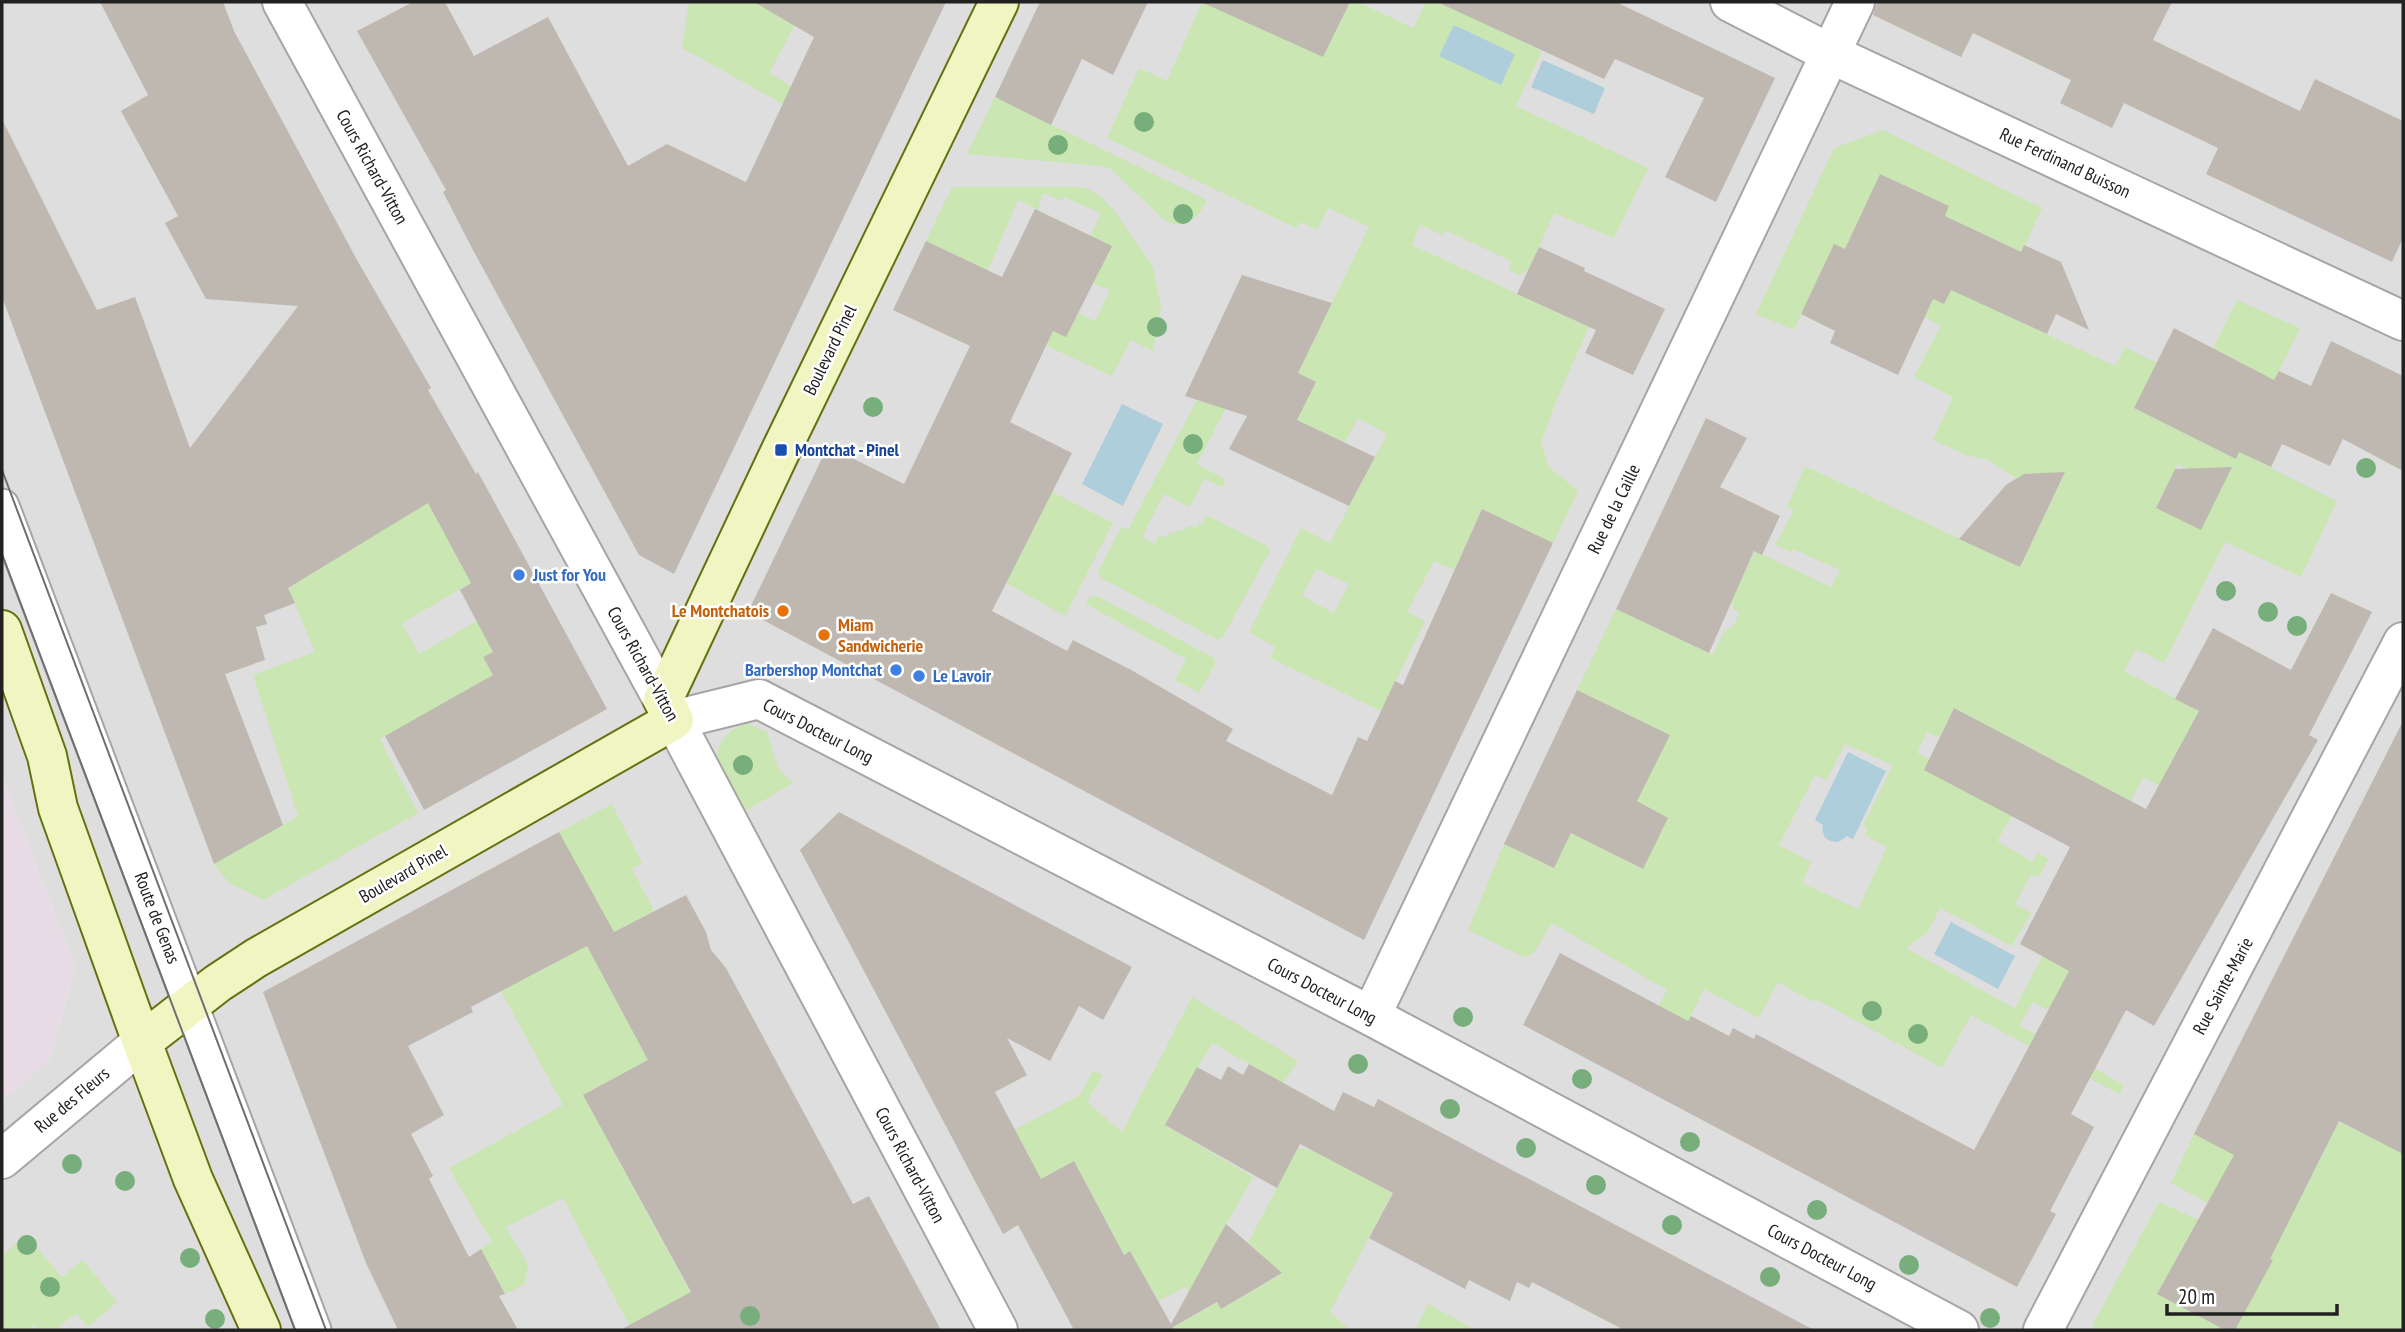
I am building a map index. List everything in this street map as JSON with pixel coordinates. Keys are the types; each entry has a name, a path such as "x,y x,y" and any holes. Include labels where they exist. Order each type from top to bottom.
{"main road":[{"name":"Boulevard Pinel","path":"142,1042 218,983 256,958 668,710 781,450 999,2"},
{"path":"2,631 47,756 58,808 142,1042 193,1179 261,1330"}],"street":[{"name":"Cours Richard-Vitton","path":"282,2 668,710 998,1330"},
{"name":"Rue Ferdinand Buisson","path":"1730,2 1830,54 2403,321"},
{"name":"Rue de la Caille","path":"1371,1016 1855,2"},
{"name":"Rue Sainte-Marie","path":"2042,1330 2403,642"},
{"name":"Cours Docteur Long","path":"668,710 759,699 1371,1016 1959,1330"},
{"name":"Rue des Fleurs","path":"2,1159 142,1042"}],"lane":[{"name":"Route de Genas","path":"2,506 314,1330"}],"shaded area":[{"path":"2,2 2403,2 2403,1330 2,1330 2,1100 50,1059 75,967 2,777"},
{"path":"2,777 75,967 50,1059 2,1100"}],"green space":[{"path":"689,2 813,2 809,10 804,8 769,73 792,87 783,104 682,48"},
{"path":"1202,2 1244,2 1237,17 1323,57 1350,2 1358,2 1413,28 1426,2 1497,2 1487,25 1542,51 1516,106 1648,168 1614,238 1554,213 1529,269 1519,275 1509,270 1511,261 1445,230 1442,235 1420,225 1412,245 1589,327 1541,442 1549,467 1578,491 1553,543 1482,509 1454,570 1434,561 1407,612 1425,621 1381,711 1270,658 1275,647 1249,632 1301,528 1330,543 1387,434 1358,418 1345,443 1297,420 1316,382 1298,373 1369,227 1328,208 1317,230 1300,222 1296,228 1107,138 1139,68 1167,81","holes":["1316,569 1349,584 1334,613 1302,596"]},
{"path":"995,97 1207,200 1195,218 1189,222 1170,223 1111,169 967,154"},
{"path":"1883,130 2042,208 1995,310 2115,366 2125,347 2157,363 2134,408 2174,428 2237,300 2300,328 2239,452 2337,501 2301,577 2225,542 2164,663 2136,649 2124,671 2199,711 2186,735 2188,801 2143,777 2131,801 1954,708 1939,738 1927,732 1917,753 2012,816 1997,841 2033,862 2038,853 2049,859 2039,877 2031,874 2015,904 2031,913 2012,946 1940,908 1927,933 1906,948 2014,1010 2067,909 2101,928 2070,1022 2033,1002 2019,1025 2124,1085 2119,1094 1971,1015 1942,1068 1816,999 1813,1002 1778,982 1759,1018 1704,989 1653,1094 1634,1053 1667,990 1552,923 1533,954 1524,957 1468,930 1504,844 1554,868 1571,833 1642,869 1667,818 1637,801 1577,690 1616,609 1713,655 1724,631 1735,624 1739,612 1733,608 1732,601 1755,551 1831,587 1840,570 1793,549 1791,552 1775,545 1794,510 1787,507 1805,466 2020,567 2065,473 2024,474 2017,479 1986,459 1968,456 1933,440 1953,397 1914,377 1941,326 1919,314 1927,296 1944,304 1979,233 1945,216 1949,206 1880,174 1859,219 1864,258 1834,245 1794,330 1756,314 1834,148","holes":["2178,464 2223,484 2156,508","1845,744 1893,765 1863,825 1868,828 1865,835 1887,847 1858,909 1802,883 1811,862 1779,845 1815,775 1827,780"]},
{"path":"952,187 1074,187 1086,188 1099,195 1114,210 1153,267 1161,307 1153,351 1131,340 1112,376 1016,332 1035,293 1095,321 1110,290 1093,283 1111,246 1090,236 1101,213 1064,197 1061,201 1043,193 1038,210 1018,200 988,270 926,241"},
{"path":"1214,380 1235,390 1197,464 1226,480 1222,487 1204,479 1190,507 1164,494 1142,537 1155,544 1158,536 1167,537 1169,532 1174,534 1175,530 1184,531 1187,526 1196,528 1198,523 1202,525 1206,515 1267,546 1270,551 1223,637 1218,640 1101,578 1098,572 1121,527 1128,530 1197,400 1202,402"},
{"path":"1052,492 1113,523 1065,616 1006,583"},
{"path":"428,502 471,583 402,623 419,654 477,621 494,652 483,658 494,677 380,739 418,813 263,900 229,883 214,864 298,816 253,675 315,652 288,588"},
{"path":"1090,596 1097,596 1214,658 1215,664 1199,693 1175,680 1186,659 1086,604"},
{"path":"747,723 767,732 778,768 793,783 742,813 720,774 717,753 728,734"},
{"path":"612,804 642,863 632,869 654,911 587,946 638,1041 664,1053 583,1095 690,1292 732,1271 770,1304 785,1330 702,1330 699,1326 629,1325 563,1198 506,1227 528,1265 525,1284 505,1294 481,1249 492,1242 449,1168 563,1105 501,991 565,958 528,888 559,832"},
{"path":"1192,997 1298,1061 1283,1083 1212,1043 1165,1125 1253,1177 1226,1225 1245,1241 1202,1265 1212,1282 1189,1293 1185,1287 1159,1301 1130,1252 1124,1255 1074,1161 989,1208 966,1165 987,1154 990,1143 1080,1095 1093,1071 1103,1075 1087,1102 1122,1132"},
{"path":"2335,1120 2382,1143 2393,1123 2403,1129 2403,1330 2235,1330 2272,1260 2245,1246 2255,1229 2171,1183 2194,1134 2304,1191 2324,1152"},
{"path":"1298,1148 1313,1150 1392,1193 1330,1312 1350,1330 1175,1330 1173,1327 1217,1303 1221,1309 1282,1274 1248,1243"},
{"path":"2159,1202 2198,1220 2157,1294 2225,1330 2099,1330 2092,1326"},
{"path":"26,1235 62,1277 83,1260 117,1302 88,1327 76,1313 55,1330 38,1330 34,1325 28,1330 2,1330 2,1256"},
{"path":"1428,1304 1476,1330 1415,1330"}],"water":[{"path":"1454,25 1515,54 1501,85 1439,56"},
{"path":"1543,60 1605,88 1594,114 1531,87"},
{"path":"1122,404 1163,424 1123,506 1082,484"},
{"path":"1848,752 1886,771 1853,839 1846,836 1834,842 1825,838 1823,825 1815,820"},
{"path":"1951,922 2015,956 1998,989 1934,954"}],"building":[{"path":"100,2 223,2 234,31 357,260 431,388 428,390 476,474 478,472 607,709 424,810 385,736 493,675 483,657 493,652 460,590 471,583 428,503 288,588 295,603 264,615 267,624 256,627 265,660 225,674 283,825 214,864 2,297 2,119 97,310 135,297 190,448 298,306 206,299 165,223 178,216 121,111 148,95"},
{"path":"413,2 445,2 474,56 548,17 628,166 667,144 746,182 814,37 754,2 946,2 674,574 639,555 473,250 443,192 446,190 357,31"},
{"path":"1040,2 1148,2 1113,75 1082,59 1051,125 995,97"},
{"path":"1201,2 1350,2 1323,57"},
{"path":"1437,2 1616,2 1775,78 1716,202 1665,177 1704,98 1615,59 1604,79"},
{"path":"1877,2 2172,2 2153,40 2300,111 2315,79 2403,121 2403,238 2392,262 2206,174 2218,148 2124,103 2112,128 2060,103 2071,80 1973,33 1961,57 1873,15"},
{"path":"1880,174 1949,206 1945,216 2021,252 2024,245 2061,262 2089,330 2056,314 2047,334 1951,290 1944,304 1933,299 1898,375 1830,343 1835,331 1801,314 1834,244 1845,249"},
{"path":"1035,209 1112,246 1066,337 1053,331 1010,422 1072,453 992,611 1067,651 1073,640 1133,671 1233,729 1226,741 1332,795 1358,737 1367,741 1395,681 1403,685 1482,509 1553,543 1364,940 748,612 828,446 904,484 970,346 893,310 926,241 1002,277"},
{"path":"1539,247 1665,309 1633,375 1585,353 1596,330 1517,294"},
{"path":"1242,275 1332,303 1298,373 1316,382 1297,420 1375,457 1349,506 1229,449 1247,416 1185,396"},
{"path":"2174,328 2274,380 2279,371 2311,386 2331,341 2403,376 2403,471 2343,439 2330,466 2282,444 2271,467 2239,452 2236,459 2134,408"},
{"path":"1706,418 1747,438 1720,487 1780,516 1762,555 1754,551 1709,653 1616,609"},
{"path":"2232,467 2201,530 2156,508 2175,469"},
{"path":"2065,472 2020,567 1959,539 2006,485 2024,474"},
{"path":"2331,593 2372,612 2309,735 2318,740 2154,1026 2126,1010 2071,1114 2094,1127 2050,1211 2056,1214 2017,1287 1523,1025 1560,953 1688,1021 1691,1016 1729,1036 1733,1028 1754,1039 1756,1034 1974,1150 2069,971 2020,944 2070,847 1924,770 1954,708 2146,809 2199,711 2175,699 2213,628 2291,670"},
{"path":"1577,690 1670,735 1637,801 1668,818 1643,869 1571,833 1554,868 1504,844"},
{"path":"2403,721 2403,1154 2339,1121 2270,1259 2273,1260 2235,1330 2225,1330 2157,1294 2234,1155 2194,1134"},
{"path":"839,812 1132,967 1103,1020 1079,1006 1050,1061 1007,1038 1027,1075 995,1092 1041,1179 1074,1161 1124,1255 1130,1251 1171,1324 1226,1224 1282,1273 1221,1309 1217,1302 1173,1327 1174,1330 1074,1330 1018,1225 1003,1234 800,850"},
{"path":"559,832 614,932 686,895 706,932 711,950 726,968 853,1204 869,1196 941,1330 620,1330 691,1292 583,1095 648,1060 587,946 471,1007 473,1012 408,1046 444,1115 411,1134 433,1176 429,1179 469,1257 481,1249 505,1294 499,1296 518,1330 398,1330 366,1263 263,992"},
{"path":"1249,1064 1334,1111 1343,1092 1374,1107 1378,1099 1814,1330 1624,1330 1532,1282 1529,1288 1517,1282 1510,1301 1469,1280 1465,1289 1369,1238 1393,1193 1300,1144 1277,1188 1165,1125 1197,1067 1221,1080 1228,1066 1243,1075"}],"tram line":[{"path":"2,470 326,1330"},
{"path":"2,554 295,1330"}],"place":[{"name":"Montchat - Pinel","path":"781,450"},
{"name":"Just for You","path":"519,575"},
{"name":"Le Montchatois","path":"783,611"},
{"name":"Miam Sandwicherie","path":"824,635"},
{"name":"Barbershop Montchat","path":"896,670"},
{"name":"Le Lavoir","path":"919,676"}]}
